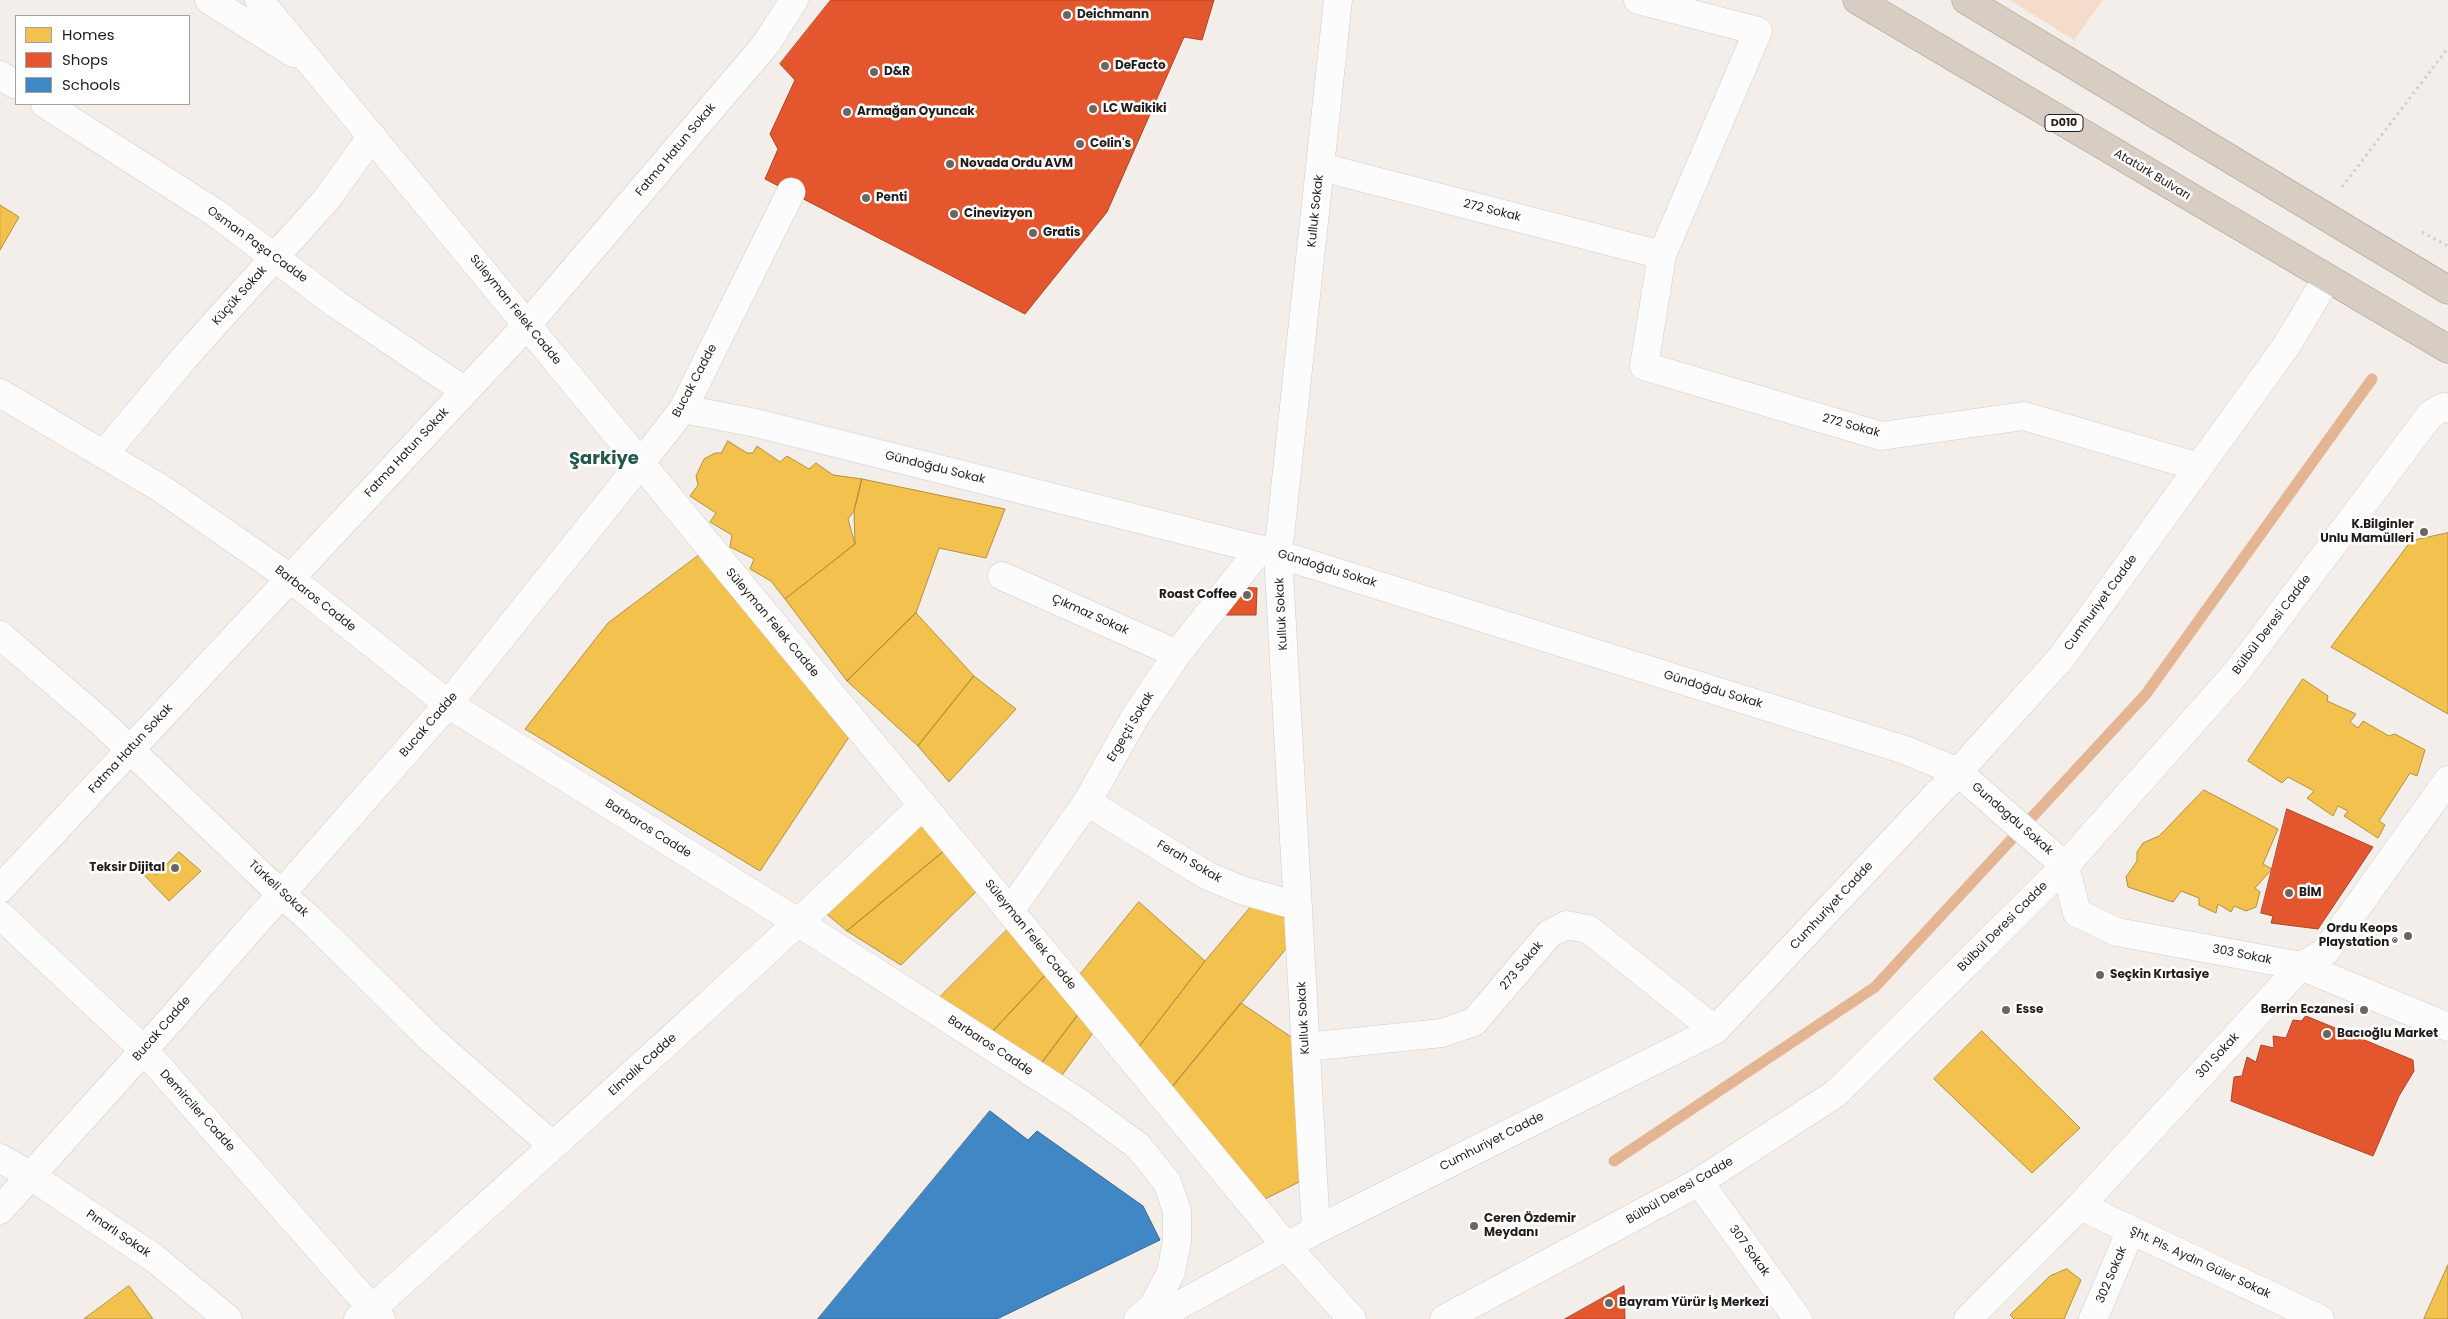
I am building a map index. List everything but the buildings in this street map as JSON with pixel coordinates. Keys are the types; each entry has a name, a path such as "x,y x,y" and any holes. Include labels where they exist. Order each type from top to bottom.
{"highway":[{"name":"Atatürk Bulvarı","path":"1857,0 2448,349"},
{"path":"1966,0 2448,290"}],"street":[{"path":"209,0 313,66"},
{"name":"Süleyman Felek Cadde","path":"259,0 1286,1246 1352,1319"},
{"name":"Fatma Hatun Sokak","path":"0,889 527,325 766,44 794,0"},
{"name":"Kulluk Sokak","path":"1316,1230 1298,906 1269,551 1321,167 1338,0"},
{"name":"272 Sokak","path":"1638,0 1758,32 1662,255 1644,366 1880,436 2024,416 2199,467"},
{"path":"0,75 15,84"},
{"name":"Osman Paşa Cadde","path":"47,105 217,214 336,304 465,390"},
{"name":"Küçük Sokak","path":"104,454 185,357 326,200 372,136"},
{"name":"272 Sokak","path":"1321,167 1662,255"},
{"name":"Bucak Cadde","path":"0,1210 144,1050 448,704 641,464 683,409 791,192"},
{"name":"Cumhuriyet Cadde","path":"1154,1319 1316,1230 1715,1030 1958,772 2062,657 2287,345 2327,278"},
{"name":"Barbaros Cadde","path":"0,393 162,490 290,578 448,704 799,923 1078,1102 1138,1146 1167,1182 1177,1211 1177,1241 1171,1272 1153,1306 1138,1319"},
{"name":"Bülbül Deresi Cadde","path":"1444,1319 1699,1182 1835,1094 2065,866 2237,672 2430,415 2443,407 2448,408"},
{"name":"Gündoğdu Sokak","path":"683,409 756,423 1269,551 1905,750 1958,772"},
{"name":"Ergeçti Sokak","path":"1010,911 1087,802 1135,717 1177,654 1269,551"},
{"name":"Çıkmaz Sokak","path":"1002,576 1177,654"},
{"name":"Türkeli Sokak","path":"0,635 100,721 281,894 312,921 431,1040 553,1146"},
{"name":"Gundogdu Sokak","path":"1958,772 2065,866"},
{"name":"301 Sokak","path":"1968,1319 2080,1206 2301,966 2325,952 2448,780"},
{"name":"Ferah Sokak","path":"1087,802 1206,874 1241,890 1298,906"},
{"name":"Elmalık Cadde","path":"371,1315 553,1146 799,923 923,805"},
{"name":"303 Sokak","path":"2065,866 2077,913 2117,932 2301,966 2448,1028"},
{"name":"Demirciler Cadde","path":"0,915 144,1050 371,1315"},
{"name":"273 Sokak","path":"1306,1047 1442,1033 1474,1022 1549,934 1566,925 1588,929 1715,1030"},
{"name":"Pınarlı Sokak","path":"0,1158 31,1176 154,1258 228,1319"},
{"name":"307 Sokak","path":"1699,1182 1798,1319"},
{"name":"Şht. Pls. Aydın Güler Sokak","path":"2080,1206 2320,1319"},
{"name":"302 Sokak","path":"2093,1319 2131,1230"}],"path":[{"path":"2334,183 2342,188 2448,48"}],"shaded area":[{"path":"2010,0 2103,0 2074,40"}],"waterway":[{"path":"1614,1161 1875,987 2146,694 2372,379"}],"place":[{"name":"Deichmann","path":"1067,15"},
{"name":"DeFacto","path":"1105,66"},
{"name":"D&R","path":"874,72"},
{"name":"LC Waikiki","path":"1093,109"},
{"name":"Armağan Oyuncak","path":"847,112"},
{"name":"Colin's","path":"1080,144"},
{"name":"Novada Ordu AVM","path":"950,164"},
{"name":"Penti","path":"866,198"},
{"name":"Cinevizyon","path":"954,214"},
{"name":"Gratis","path":"1033,233"},
{"name":"K.Bilginler Unlu Mamülleri","path":"2424,532"},
{"name":"Roast Coffee","path":"1247,595"},
{"name":"Teksir Dijital","path":"175,868"},
{"name":"BİM","path":"2289,893"},
{"name":"Ordu Keops Playstation ®","path":"2408,936"},
{"name":"Seçkin Kırtasiye","path":"2100,975"},
{"name":"Esse","path":"2006,1010"},
{"name":"Berrin Eczanesi","path":"2364,1010"},
{"name":"Bacıoğlu Market","path":"2327,1034"},
{"name":"Ceren Özdemir Meydanı","path":"1474,1226"},
{"name":"Bayram Yürür İş Merkezi","path":"1609,1303"}],"district":[{"name":"Şarkiye","path":"604,459"}]}
